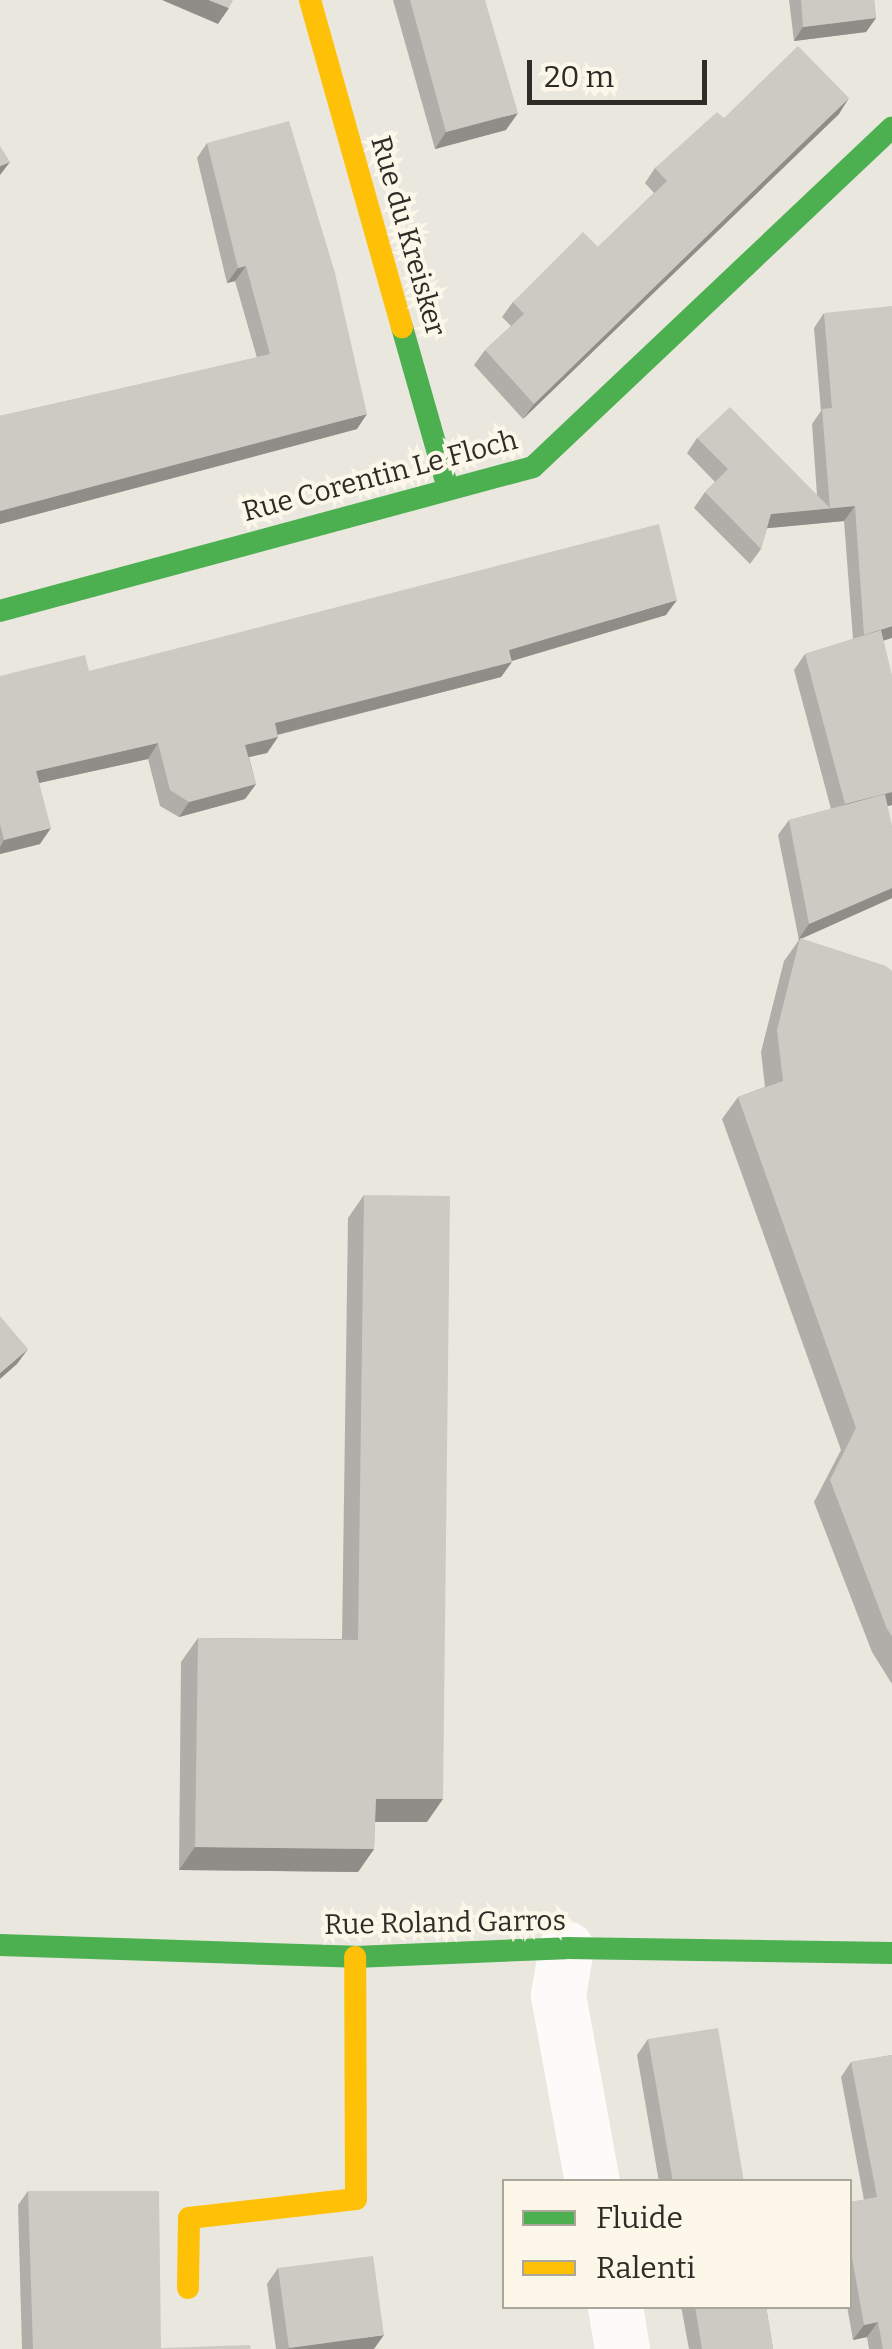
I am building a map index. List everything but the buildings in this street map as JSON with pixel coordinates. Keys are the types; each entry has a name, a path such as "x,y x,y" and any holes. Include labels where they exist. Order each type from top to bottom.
{"street":[{"name":"Rue du Kreisker","path":"310,0 448,489"},
{"name":"Rue Corentin Le Floch","path":"0,611 533,467 892,128"},
{"name":"Rue Roland Garros","path":"0,1945 355,1958 566,1948 892,1952"},
{"path":"566,1948 558,1995 591,2179"},
{"path":"188,2288 189,2218 356,2199 355,1958"},
{"path":"615,2309 622,2349"}],"traffic: fast":[{"path":"0,611 533,467 892,128"},
{"path":"402,327 448,489"},
{"path":"0,1945 355,1957 566,1948 892,1953"}],"traffic: slow":[{"path":"310,0 402,327"},
{"path":"188,2288 189,2218 356,2199 355,1957"}]}
